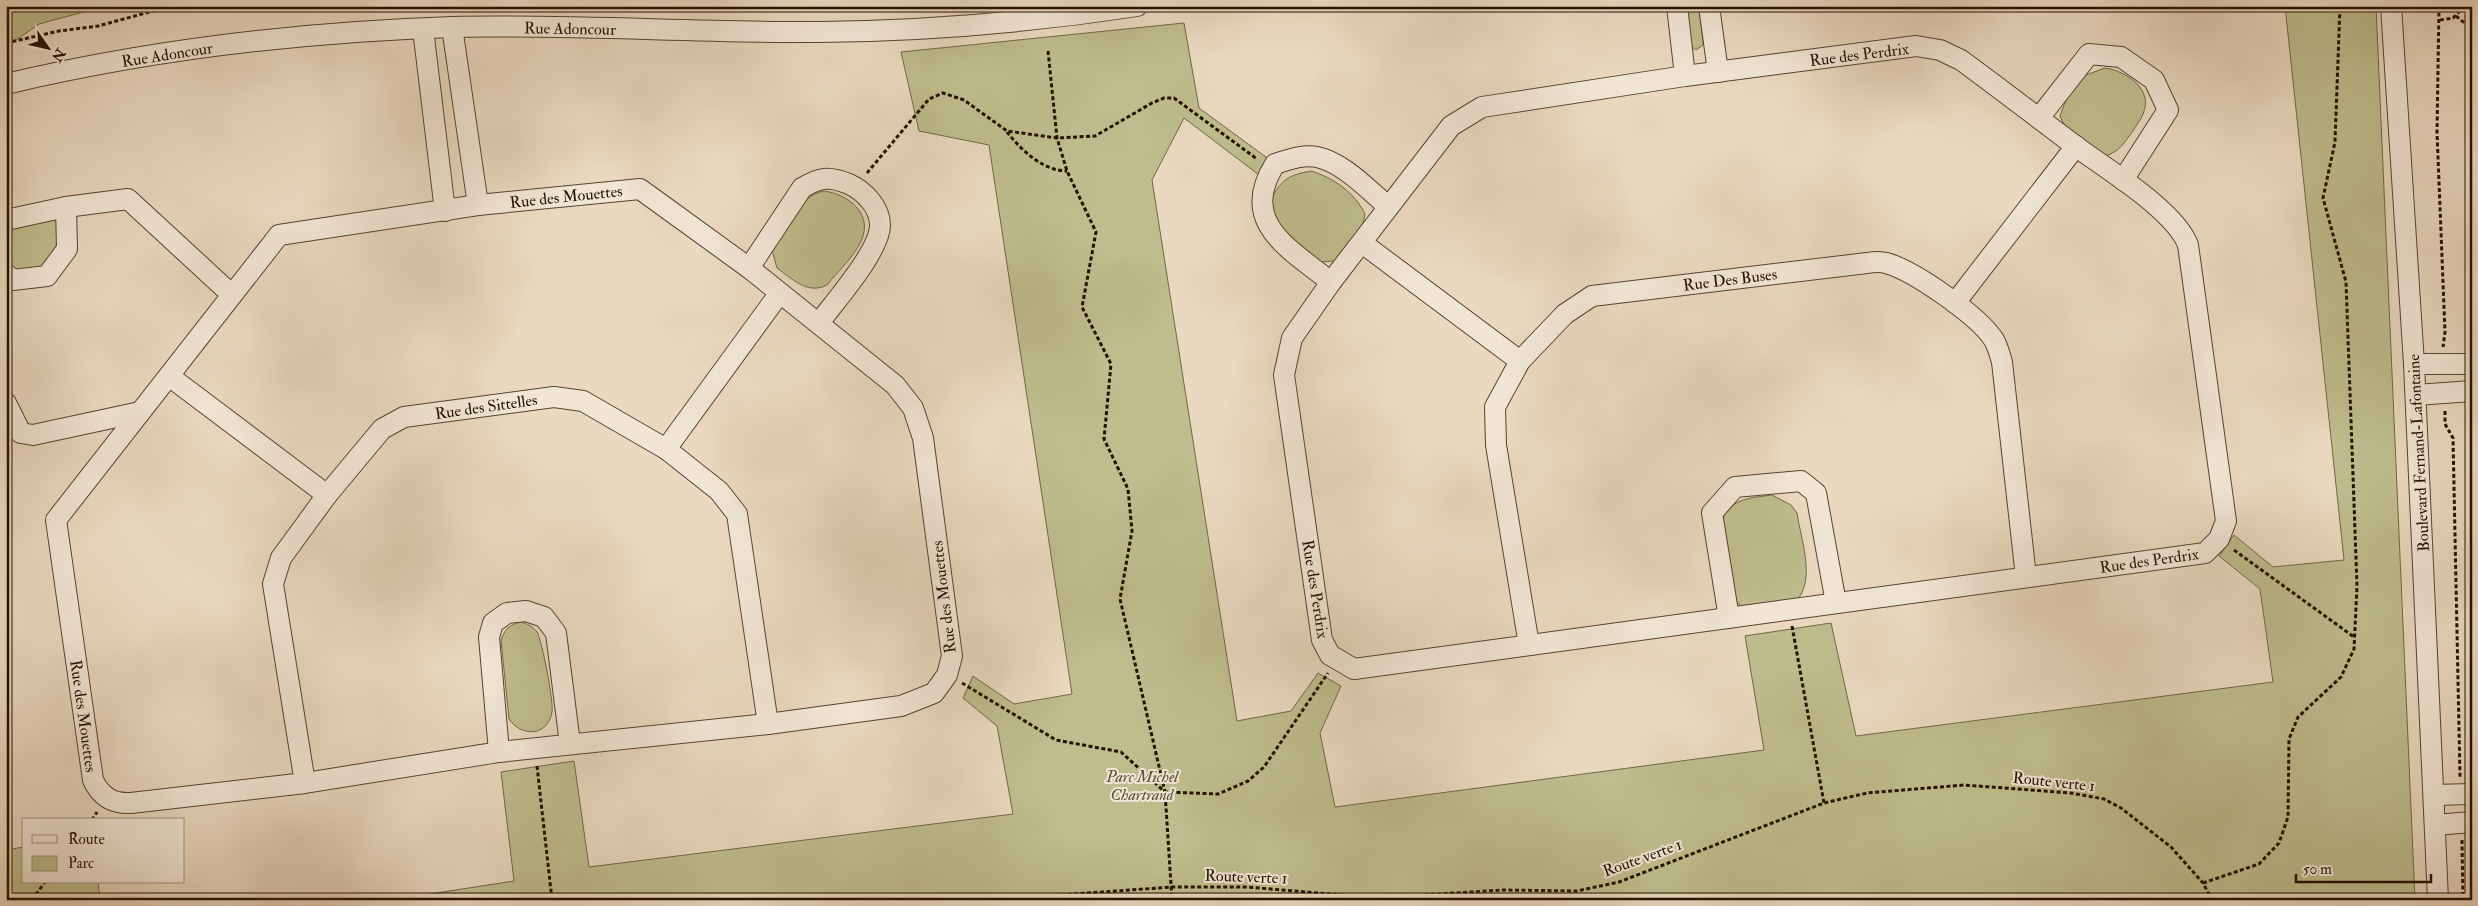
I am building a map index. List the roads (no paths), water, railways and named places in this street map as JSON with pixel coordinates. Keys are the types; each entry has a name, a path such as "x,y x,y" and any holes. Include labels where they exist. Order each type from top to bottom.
{"street":[{"name":"Rue Adoncour","path":"6,84 162,54 345,32 527,26 821,32 968,25 1138,6"},
{"path":"1677,6 1684,76"},
{"path":"1709,6 1718,72"},
{"name":"Boulevard Fernand-Lafontaine","path":"2391,6 2416,395 2438,900"},
{"path":"452,27 478,205"},
{"path":"423,29 444,211"},
{"name":"Rue des Perdrix","path":"1916,46 1940,50 1961,60 2123,180 2173,221 2185,237 2188,245 2226,521 2219,539 2206,553 1354,668 1330,655 1322,640 1284,375 1292,338 1331,282 1451,126 1482,107 1684,76 1916,46"},
{"path":"2039,118 2089,54 2121,57 2154,80 2168,110 2123,180"},
{"path":"1955,303 2076,146"},
{"path":"1331,282 1277,237 1263,214 1262,195 1275,164 1296,157 1316,156 1336,164 1388,206"},
{"path":"749,268 802,188 815,180 834,178 856,187 875,206 880,225 873,250 820,323"},
{"name":"Rue des Mouettes","path":"640,189 749,268 779,294 820,323 895,385 914,408 923,438 952,656 947,674 934,692 901,706 768,724 499,752 305,783 122,803 104,796 93,780 56,520 279,235 444,211 478,205 640,189"},
{"path":"6,220 66,207 128,199 232,295"},
{"path":"6,274 13,280 47,276 68,250 66,207"},
{"path":"1362,243 1520,362"},
{"name":"Rue Des Buses","path":"1529,645 1496,445 1495,406 1520,362 1565,314 1592,296 1884,262 1902,269 1955,303 1995,341 2002,362 2026,577"},
{"path":"666,449 779,294"},
{"path":"2414,364 2472,364"},
{"path":"169,376 327,494"},
{"path":"2416,395 2472,391"},
{"name":"Rue des Sittelles","path":"305,783 273,584 281,558 327,494 382,429 404,417 545,398 554,397 583,401 666,449 719,491 737,514 768,724"},
{"path":"6,403 21,433 33,435 140,412"},
{"path":"1729,618 1712,513 1735,488 1801,481 1816,493 1836,603"},
{"path":"499,752 488,637 492,623 507,613 526,611 544,617 556,633 570,744"},
{"path":"2434,795 2466,794"},
{"path":"2435,825 2467,823"}],"park label":[{"name":"Parc Michel Chartrand","path":"1142,785"}]}
